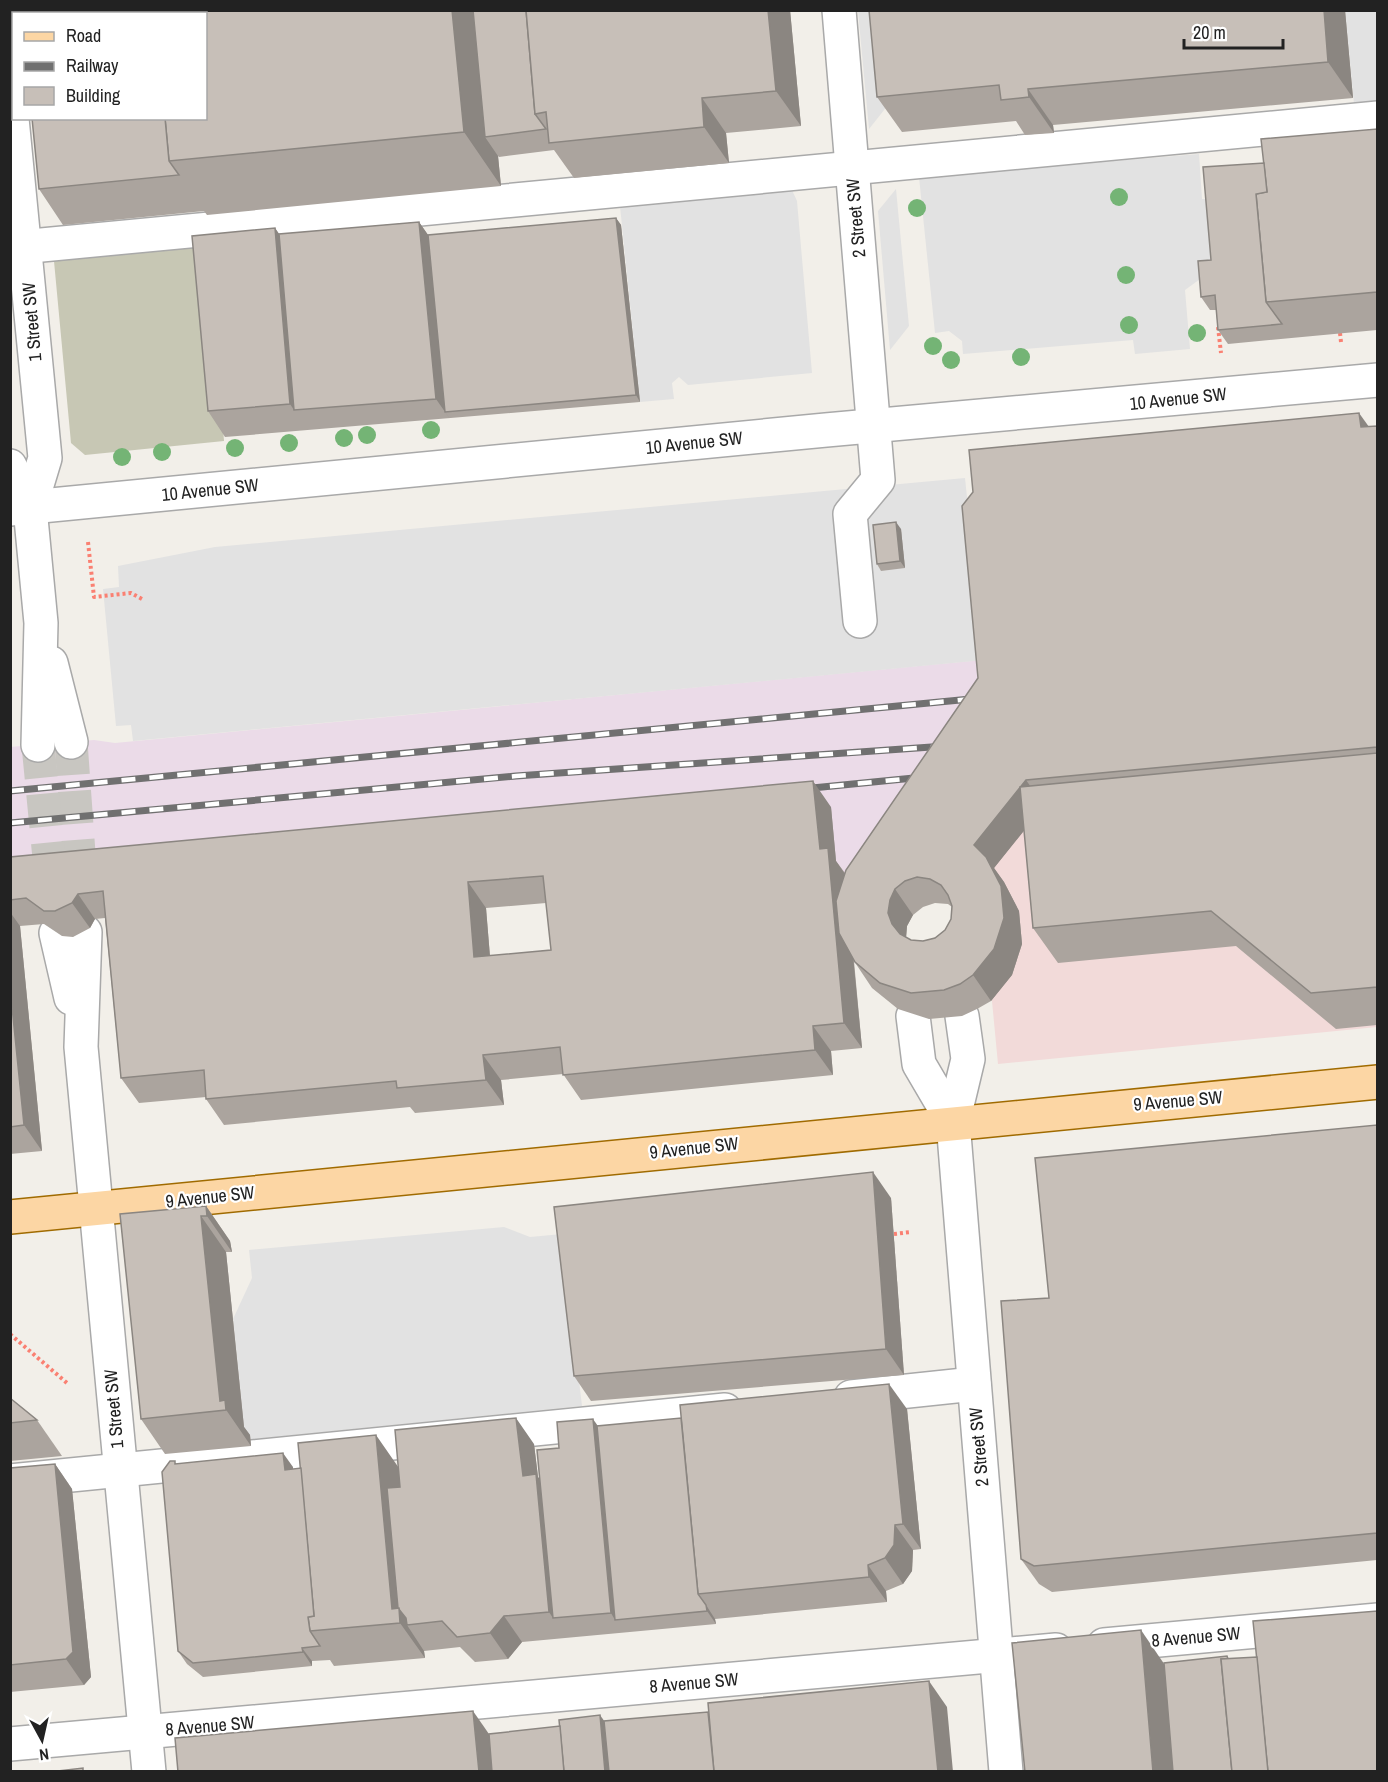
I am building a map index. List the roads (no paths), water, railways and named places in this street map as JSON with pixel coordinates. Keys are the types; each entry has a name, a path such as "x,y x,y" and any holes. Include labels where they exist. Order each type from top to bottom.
{"main road":[{"name":"9 Avenue SW","path":"10,1217 953,1122 1377,1082"}],"street":[{"name":"2 Street SW","path":"838,10 878,480 850,514 860,621"},
{"name":"1 Street SW","path":"10,98 18,247 45,458 20,509"},
{"path":"18,247 1377,118"},
{"name":"10 Avenue SW","path":"20,509 873,425 1377,380"},
{"name":"1 Street SW","path":"10,466 41,623 70,742"},
{"name":"1 Street SW","path":"38,745 41,623"},
{"name":"1 Street SW","path":"70,933 149,1772"},
{"path":"913,1016 919,1064 953,1122"},
{"path":"953,1122 968,1059 962,1016"},
{"name":"2 Street SW","path":"953,1122 1006,1772"},
{"path":"817,1400 974,1384"},
{"path":"10,1481 758,1406"},
{"name":"8 Avenue SW","path":"10,1744 1377,1620"}],"tunnel":[{"path":"71,742 82,895"},
{"path":"38,745 53,899"}],"railway":[{"path":"10,791 981,698"},
{"path":"10,823 516,776 946,746"},
{"path":"802,789 924,777"}]}
